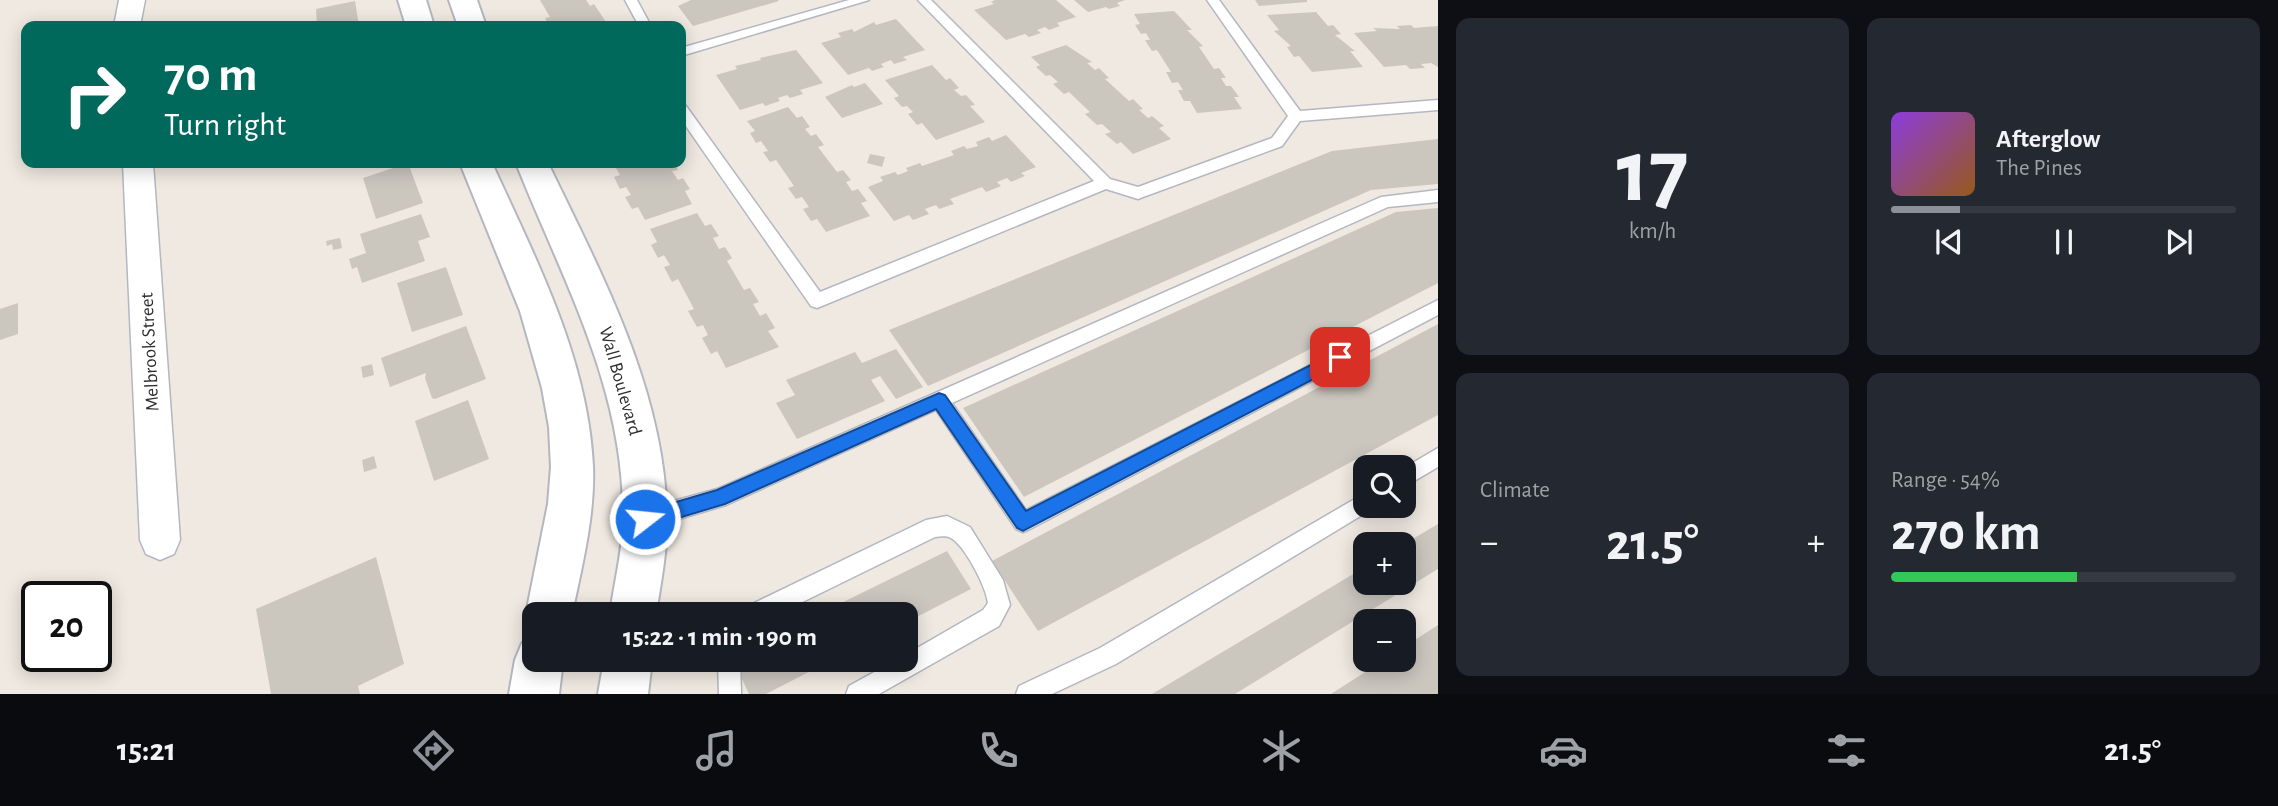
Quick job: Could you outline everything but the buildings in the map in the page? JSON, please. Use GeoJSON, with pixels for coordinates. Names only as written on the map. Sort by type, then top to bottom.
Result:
{"type":"FeatureCollection","features":[{"type":"Feature","properties":{"kind":"street"},"geometry":{"type":"LineString","coordinates":[[128,21],[132,0]]}},
{"type":"Feature","properties":{"kind":"street"},"geometry":{"type":"LineString","coordinates":[[412,0],[418,21]]}},
{"type":"Feature","properties":{"kind":"street"},"geometry":{"type":"LineString","coordinates":[[463,0],[470,21]]}},
{"type":"Feature","properties":{"kind":"street","name":"Melbrook Street"},"geometry":{"type":"LineString","coordinates":[[138,168],[160,540]]}},
{"type":"Feature","properties":{"kind":"street"},"geometry":{"type":"LineString","coordinates":[[478,168],[561,377],[572,467],[563,547],[552,602]]}},
{"type":"Feature","properties":{"kind":"street","name":"Wall Boulevard"},"geometry":{"type":"LineString","coordinates":[[534,168],[611,337],[636,428],[645,519],[635,602]]}},
{"type":"Feature","properties":{"kind":"street"},"geometry":{"type":"LineString","coordinates":[[561,377],[617,358]]}},
{"type":"Feature","properties":{"kind":"street"},"geometry":{"type":"LineString","coordinates":[[534,694],[537,672]]}},
{"type":"Feature","properties":{"kind":"street"},"geometry":{"type":"LineString","coordinates":[[624,694],[627,672]]}},
{"type":"Feature","properties":{"kind":"lane"},"geometry":{"type":"LineString","coordinates":[[631,0],[642,21]]}},
{"type":"Feature","properties":{"kind":"lane"},"geometry":{"type":"LineString","coordinates":[[686,51],[863,0]]}},
{"type":"Feature","properties":{"kind":"lane"},"geometry":{"type":"LineString","coordinates":[[924,0],[1105,183],[1138,192],[1277,142],[1296,116],[1438,105]]}},
{"type":"Feature","properties":{"kind":"lane"},"geometry":{"type":"LineString","coordinates":[[1213,0],[1296,116]]}},
{"type":"Feature","properties":{"kind":"lane"},"geometry":{"type":"LineString","coordinates":[[686,117],[817,301],[1105,183]]}},
{"type":"Feature","properties":{"kind":"lane"},"geometry":{"type":"LineString","coordinates":[[645,519],[719,498],[1387,201],[1438,196]]}},
{"type":"Feature","properties":{"kind":"lane"},"geometry":{"type":"LineString","coordinates":[[939,400],[1023,522],[1438,307]]}},
{"type":"Feature","properties":{"kind":"lane"},"geometry":{"type":"LineString","coordinates":[[1416,471],[1438,457]]}},
{"type":"Feature","properties":{"kind":"lane"},"geometry":{"type":"LineString","coordinates":[[1027,694],[1108,656],[1353,509]]}},
{"type":"Feature","properties":{"kind":"lane"},"geometry":{"type":"LineString","coordinates":[[780,602],[933,527],[947,526],[963,534],[996,587],[999,605],[991,618],[918,659]]}},
{"type":"Feature","properties":{"kind":"lane"},"geometry":{"type":"LineString","coordinates":[[729,672],[730,694]]}},
{"type":"Feature","properties":{"kind":"lane"},"geometry":{"type":"LineString","coordinates":[[857,694],[896,672]]}},
{"type":"Feature","properties":{"kind":"route"},"geometry":{"type":"LineString","coordinates":[[645,519],[719,498],[939,400],[1023,522],[1340,357]]}}]}
